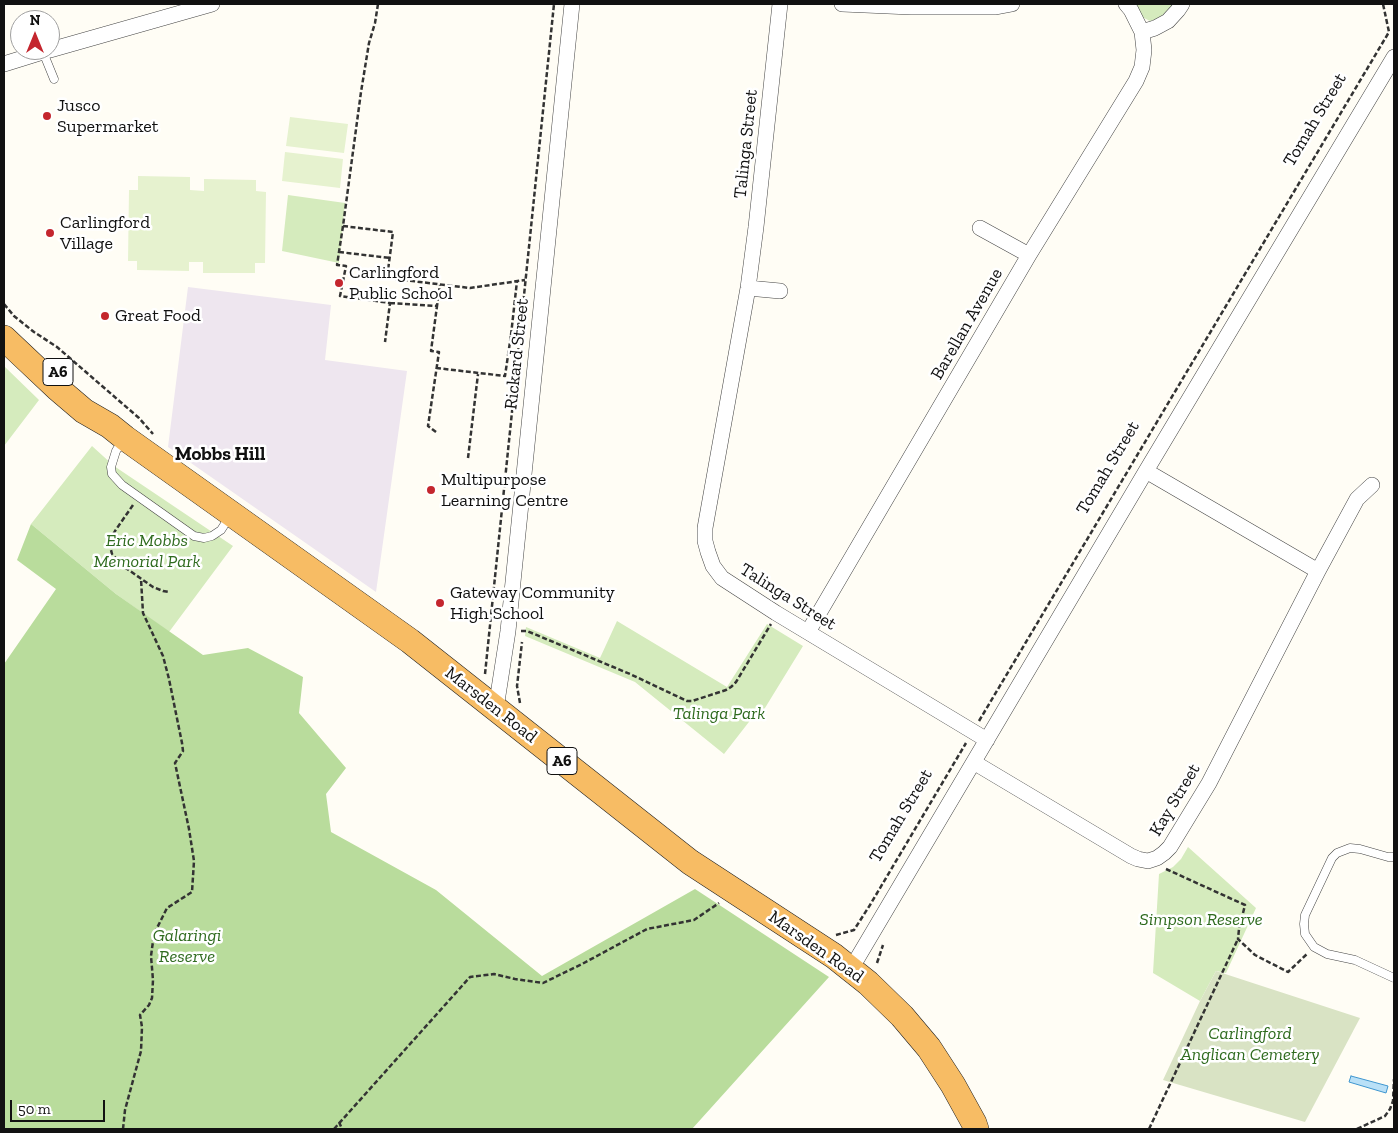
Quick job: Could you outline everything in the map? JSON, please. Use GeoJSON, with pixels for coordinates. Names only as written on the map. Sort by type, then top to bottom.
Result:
{"type":"FeatureCollection","features":[{"type":"Feature","properties":{"kind":"highway","name":"Marsden Road"},"geometry":{"type":"LineString","coordinates":[[4,320],[93,404],[117,432]]}},
{"type":"Feature","properties":{"kind":"highway","name":"Marsden Road"},"geometry":{"type":"LineString","coordinates":[[4,338],[84,411],[117,432],[396,630],[507,705],[690,862],[852,969],[886,999],[929,1048],[953,1085],[976,1129]]}},
{"type":"Feature","properties":{"kind":"street"},"geometry":{"type":"LineString","coordinates":[[60,47],[212,4]]}},
{"type":"Feature","properties":{"kind":"street","name":"Rickard Street"},"geometry":{"type":"LineString","coordinates":[[507,705],[508,631],[572,4]]}},
{"type":"Feature","properties":{"kind":"street","name":"Talinga Street"},"geometry":{"type":"LineString","coordinates":[[780,4],[748,288],[708,508],[705,541],[713,566],[722,578],[987,740]]}},
{"type":"Feature","properties":{"kind":"street"},"geometry":{"type":"LineString","coordinates":[[842,4],[911,7],[971,7],[1012,4]]}},
{"type":"Feature","properties":{"kind":"street","name":"Barellan Avenue"},"geometry":{"type":"LineString","coordinates":[[808,632],[1029,255],[1136,81],[1142,67],[1144,50],[1142,32],[1126,4]]}},
{"type":"Feature","properties":{"kind":"street"},"geometry":{"type":"LineString","coordinates":[[1142,32],[1168,21],[1182,4]]}},
{"type":"Feature","properties":{"kind":"street","name":"Tomah Street"},"geometry":{"type":"LineString","coordinates":[[852,969],[1394,57]]}},
{"type":"Feature","properties":{"kind":"street"},"geometry":{"type":"LineString","coordinates":[[980,228],[1029,255]]}},
{"type":"Feature","properties":{"kind":"street"},"geometry":{"type":"LineString","coordinates":[[748,288],[780,291]]}},
{"type":"Feature","properties":{"kind":"street"},"geometry":{"type":"LineString","coordinates":[[1146,472],[1318,572]]}},
{"type":"Feature","properties":{"kind":"street","name":"Kay Street"},"geometry":{"type":"LineString","coordinates":[[974,763],[1131,856],[1148,861],[1157,858],[1170,847],[1209,783],[1357,499],[1372,485]]}},
{"type":"Feature","properties":{"kind":"lane"},"geometry":{"type":"LineString","coordinates":[[49,60],[54,79]]}},
{"type":"Feature","properties":{"kind":"lane"},"geometry":{"type":"LineString","coordinates":[[117,432],[116,451],[110,467],[112,474],[122,485],[138,497],[194,536],[204,538],[212,536],[221,530],[231,514]]}},
{"type":"Feature","properties":{"kind":"lane"},"geometry":{"type":"LineString","coordinates":[[1394,857],[1350,848],[1337,853],[1332,858],[1305,915],[1304,924],[1305,934],[1314,947],[1327,954],[1355,960],[1394,978]]}},
{"type":"Feature","properties":{"kind":"path"},"geometry":{"type":"LineString","coordinates":[[378,4],[361,92],[337,264],[346,266],[340,296],[390,303],[437,306]]}},
{"type":"Feature","properties":{"kind":"path","name":"Rickard Street"},"geometry":{"type":"LineString","coordinates":[[485,674],[554,4]]}},
{"type":"Feature","properties":{"kind":"path","name":"Tomah Street"},"geometry":{"type":"LineString","coordinates":[[834,935],[854,930],[870,905],[1389,32],[1383,4]]}},
{"type":"Feature","properties":{"kind":"path"},"geometry":{"type":"LineString","coordinates":[[343,226],[393,232],[387,278],[470,288],[525,280]]}},
{"type":"Feature","properties":{"kind":"path"},"geometry":{"type":"LineString","coordinates":[[339,252],[390,258]]}},
{"type":"Feature","properties":{"kind":"path"},"geometry":{"type":"LineString","coordinates":[[436,368],[505,376],[517,281]]}},
{"type":"Feature","properties":{"kind":"path"},"geometry":{"type":"LineString","coordinates":[[436,432],[428,426],[439,352],[431,351],[440,285]]}},
{"type":"Feature","properties":{"kind":"path"},"geometry":{"type":"LineString","coordinates":[[385,342],[390,303]]}},
{"type":"Feature","properties":{"kind":"path"},"geometry":{"type":"LineString","coordinates":[[4,304],[14,316],[57,347],[139,418],[149,430]]}},
{"type":"Feature","properties":{"kind":"path"},"geometry":{"type":"LineString","coordinates":[[511,335],[519,336]]}},
{"type":"Feature","properties":{"kind":"path"},"geometry":{"type":"LineString","coordinates":[[468,458],[478,374]]}},
{"type":"Feature","properties":{"kind":"path"},"geometry":{"type":"LineString","coordinates":[[138,497],[109,542],[112,554],[123,566],[141,579],[153,587],[169,592]]}},
{"type":"Feature","properties":{"kind":"path"},"geometry":{"type":"LineString","coordinates":[[123,1129],[125,1110],[141,1051],[140,1015],[149,1006],[152,998],[151,956],[154,934],[167,908],[192,892],[194,861],[175,763],[182,752],[182,743],[170,679],[163,656],[143,613],[141,579]]}},
{"type":"Feature","properties":{"kind":"path"},"geometry":{"type":"LineString","coordinates":[[519,632],[527,631],[630,674],[687,701],[731,687],[736,682],[771,623],[778,627]]}},
{"type":"Feature","properties":{"kind":"path"},"geometry":{"type":"LineString","coordinates":[[507,705],[517,686]]}},
{"type":"Feature","properties":{"kind":"path","name":"Marsden Road"},"geometry":{"type":"LineString","coordinates":[[507,705],[522,706]]}},
{"type":"Feature","properties":{"kind":"path"},"geometry":{"type":"LineString","coordinates":[[1148,861],[1245,905],[1238,939],[1149,1129]]}},
{"type":"Feature","properties":{"kind":"path"},"geometry":{"type":"LineString","coordinates":[[334,1129],[470,977],[494,974],[543,983],[647,929],[694,920],[735,893]]}},
{"type":"Feature","properties":{"kind":"path"},"geometry":{"type":"LineString","coordinates":[[1238,939],[1255,955],[1288,972],[1314,947]]}},
{"type":"Feature","properties":{"kind":"path"},"geometry":{"type":"LineString","coordinates":[[877,963],[885,940]]}},
{"type":"Feature","properties":{"kind":"path"},"geometry":{"type":"LineString","coordinates":[[1357,1129],[1385,1116],[1393,1101],[1394,1079]]}},
{"type":"Feature","properties":{"kind":"path"},"geometry":{"type":"LineString","coordinates":[[339,1122],[342,1129]]}},
{"type":"Feature","properties":{"kind":"shaded area"},"geometry":{"type":"Polygon","coordinates":[[[188,287],[331,305],[325,360],[407,371],[376,592],[168,447],[188,287]]]}},
{"type":"Feature","properties":{"kind":"green space"},"geometry":{"type":"Polygon","coordinates":[[[1132,4],[1173,4],[1160,18],[1150,21],[1142,17],[1132,4]]]}},
{"type":"Feature","properties":{"kind":"green space"},"geometry":{"type":"Polygon","coordinates":[[[290,117],[348,124],[344,153],[286,146],[290,117]]]}},
{"type":"Feature","properties":{"kind":"green space"},"geometry":{"type":"Polygon","coordinates":[[[285,152],[343,159],[340,188],[282,181],[285,152]]]}},
{"type":"Feature","properties":{"kind":"green space"},"geometry":{"type":"Polygon","coordinates":[[[138,176],[190,177],[190,190],[204,191],[204,179],[256,180],[256,191],[266,192],[265,263],[255,263],[255,273],[203,273],[203,262],[189,262],[189,271],[137,270],[137,261],[128,261],[129,190],[138,190],[138,176]]]}},
{"type":"Feature","properties":{"kind":"green space"},"geometry":{"type":"Polygon","coordinates":[[[288,195],[345,203],[339,263],[282,251],[288,195]]]}},
{"type":"Feature","properties":{"kind":"green space"},"geometry":{"type":"Polygon","coordinates":[[[4,366],[39,400],[4,446],[4,366]]]}},
{"type":"Feature","properties":{"kind":"green space","name":"Eric Mobbs Memorial Park"},"geometry":{"type":"Polygon","coordinates":[[[92,446],[114,466],[233,546],[169,632],[116,594],[31,524],[92,446]]]}},
{"type":"Feature","properties":{"kind":"green space","name":"Galaringi Reserve"},"geometry":{"type":"Polygon","coordinates":[[[31,524],[116,594],[203,655],[248,648],[303,677],[299,713],[346,768],[326,794],[331,832],[436,890],[542,976],[695,889],[829,977],[692,1129],[4,1129],[4,664],[56,589],[17,560],[31,524]]]}},
{"type":"Feature","properties":{"kind":"green space","name":"Talinga Park"},"geometry":{"type":"Polygon","coordinates":[[[617,621],[727,687],[767,624],[803,646],[757,721],[752,718],[724,754],[635,682],[525,636],[526,627],[600,658],[617,621]]]}},
{"type":"Feature","properties":{"kind":"green space","name":"Simpson Reserve"},"geometry":{"type":"Polygon","coordinates":[[[1188,847],[1256,908],[1226,973],[1216,971],[1200,1001],[1153,973],[1159,874],[1173,867],[1181,859],[1188,847]]]}},
{"type":"Feature","properties":{"kind":"green space","name":"Carlingford Anglican Cemetery"},"geometry":{"type":"Polygon","coordinates":[[[1216,971],[1360,1018],[1305,1122],[1163,1080],[1216,971]]]}},
{"type":"Feature","properties":{"kind":"water"},"geometry":{"type":"Polygon","coordinates":[[[1351,1076],[1388,1086],[1386,1093],[1349,1082],[1351,1076]]]}},
{"type":"Feature","properties":{"kind":"place","name":"Jusco Supermarket"},"geometry":{"type":"Point","coordinates":[47,116]}},
{"type":"Feature","properties":{"kind":"place","name":"Carlingford Village"},"geometry":{"type":"Point","coordinates":[50,233]}},
{"type":"Feature","properties":{"kind":"place","name":"Carlingford Public School"},"geometry":{"type":"Point","coordinates":[339,283]}},
{"type":"Feature","properties":{"kind":"place","name":"Great Food"},"geometry":{"type":"Point","coordinates":[105,316]}},
{"type":"Feature","properties":{"kind":"place","name":"Multipurpose Learning Centre"},"geometry":{"type":"Point","coordinates":[431,490]}},
{"type":"Feature","properties":{"kind":"place","name":"Gateway Community High School"},"geometry":{"type":"Point","coordinates":[440,603]}},
{"type":"Feature","properties":{"kind":"district","name":"Mobbs Hill"},"geometry":{"type":"Point","coordinates":[220,455]}}]}
